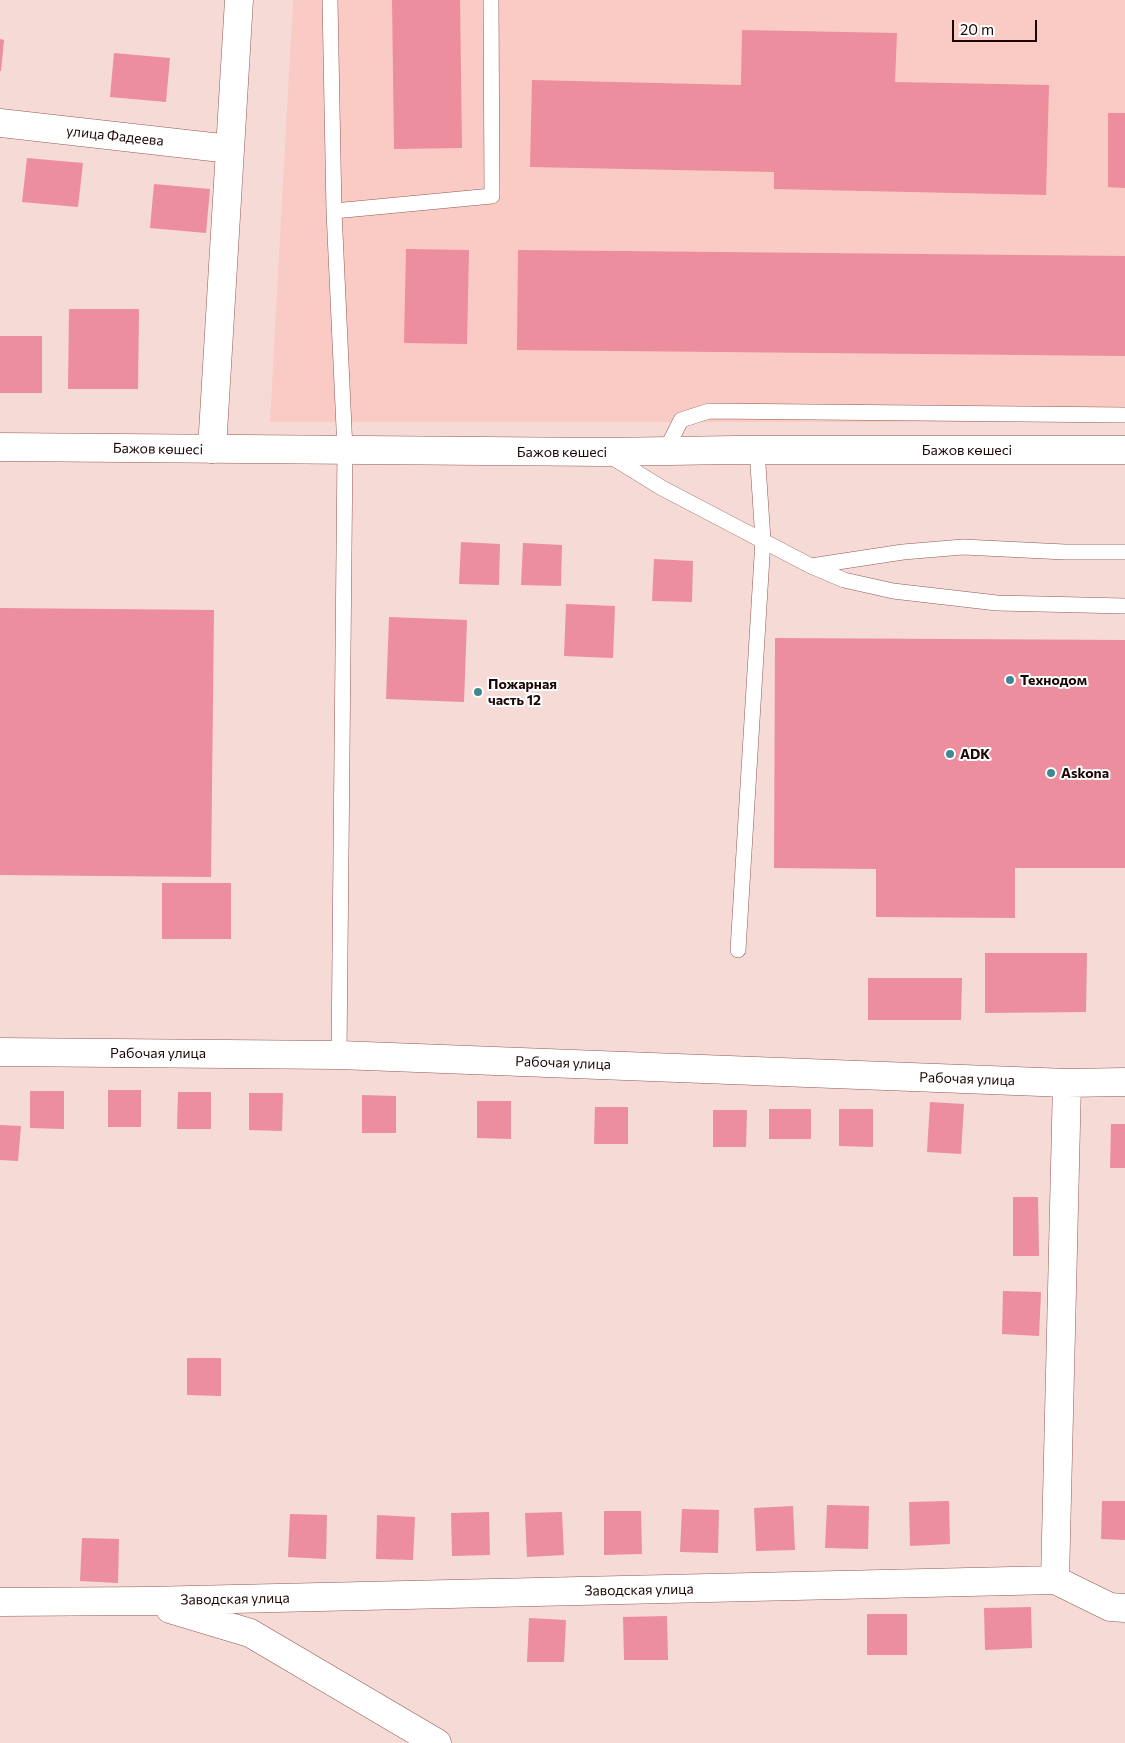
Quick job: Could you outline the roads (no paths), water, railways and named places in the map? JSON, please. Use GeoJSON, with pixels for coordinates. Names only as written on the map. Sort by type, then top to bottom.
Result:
{"type":"FeatureCollection","features":[{"type":"Feature","properties":{"kind":"street"},"geometry":{"type":"LineString","coordinates":[[212,449],[239,0]]}},
{"type":"Feature","properties":{"kind":"street","name":"улица Фадеева"},"geometry":{"type":"LineString","coordinates":[[0,123],[230,149]]}},
{"type":"Feature","properties":{"kind":"street","name":"Бажов көшесі"},"geometry":{"type":"LineString","coordinates":[[0,447],[604,452],[1125,450]]}},
{"type":"Feature","properties":{"kind":"street","name":"Рабочая улица"},"geometry":{"type":"LineString","coordinates":[[0,1052],[339,1055],[1067,1083],[1125,1082]]}},
{"type":"Feature","properties":{"kind":"street"},"geometry":{"type":"LineString","coordinates":[[1055,1580],[1067,1083]]}},
{"type":"Feature","properties":{"kind":"street","name":"Заводская улица"},"geometry":{"type":"LineString","coordinates":[[0,1602],[147,1601],[1055,1580],[1110,1607],[1125,1608]]}},
{"type":"Feature","properties":{"kind":"street","name":"Заводская улица"},"geometry":{"type":"LineString","coordinates":[[147,1601],[250,1633],[437,1743]]}},
{"type":"Feature","properties":{"kind":"lane"},"geometry":{"type":"LineString","coordinates":[[330,0],[334,211],[345,450],[339,1055]]}},
{"type":"Feature","properties":{"kind":"lane"},"geometry":{"type":"LineString","coordinates":[[334,211],[492,196],[491,0]]}},
{"type":"Feature","properties":{"kind":"lane"},"geometry":{"type":"LineString","coordinates":[[665,452],[681,420],[709,410],[1125,415]]}},
{"type":"Feature","properties":{"kind":"lane"},"geometry":{"type":"LineString","coordinates":[[738,950],[763,540],[757,450]]}},
{"type":"Feature","properties":{"kind":"lane"},"geometry":{"type":"LineString","coordinates":[[604,452],[662,488],[811,566],[844,580],[892,591],[997,603],[1125,606]]}},
{"type":"Feature","properties":{"kind":"lane"},"geometry":{"type":"LineString","coordinates":[[811,566],[903,552],[962,547],[1065,552],[1125,552]]}},
{"type":"Feature","properties":{"kind":"place","name":"Технодом"},"geometry":{"type":"Point","coordinates":[1010,680]}},
{"type":"Feature","properties":{"kind":"place","name":"Пожарная часть 12"},"geometry":{"type":"Point","coordinates":[478,692]}},
{"type":"Feature","properties":{"kind":"place","name":"ADK"},"geometry":{"type":"Point","coordinates":[950,754]}},
{"type":"Feature","properties":{"kind":"place","name":"Askona"},"geometry":{"type":"Point","coordinates":[1051,773]}}]}
